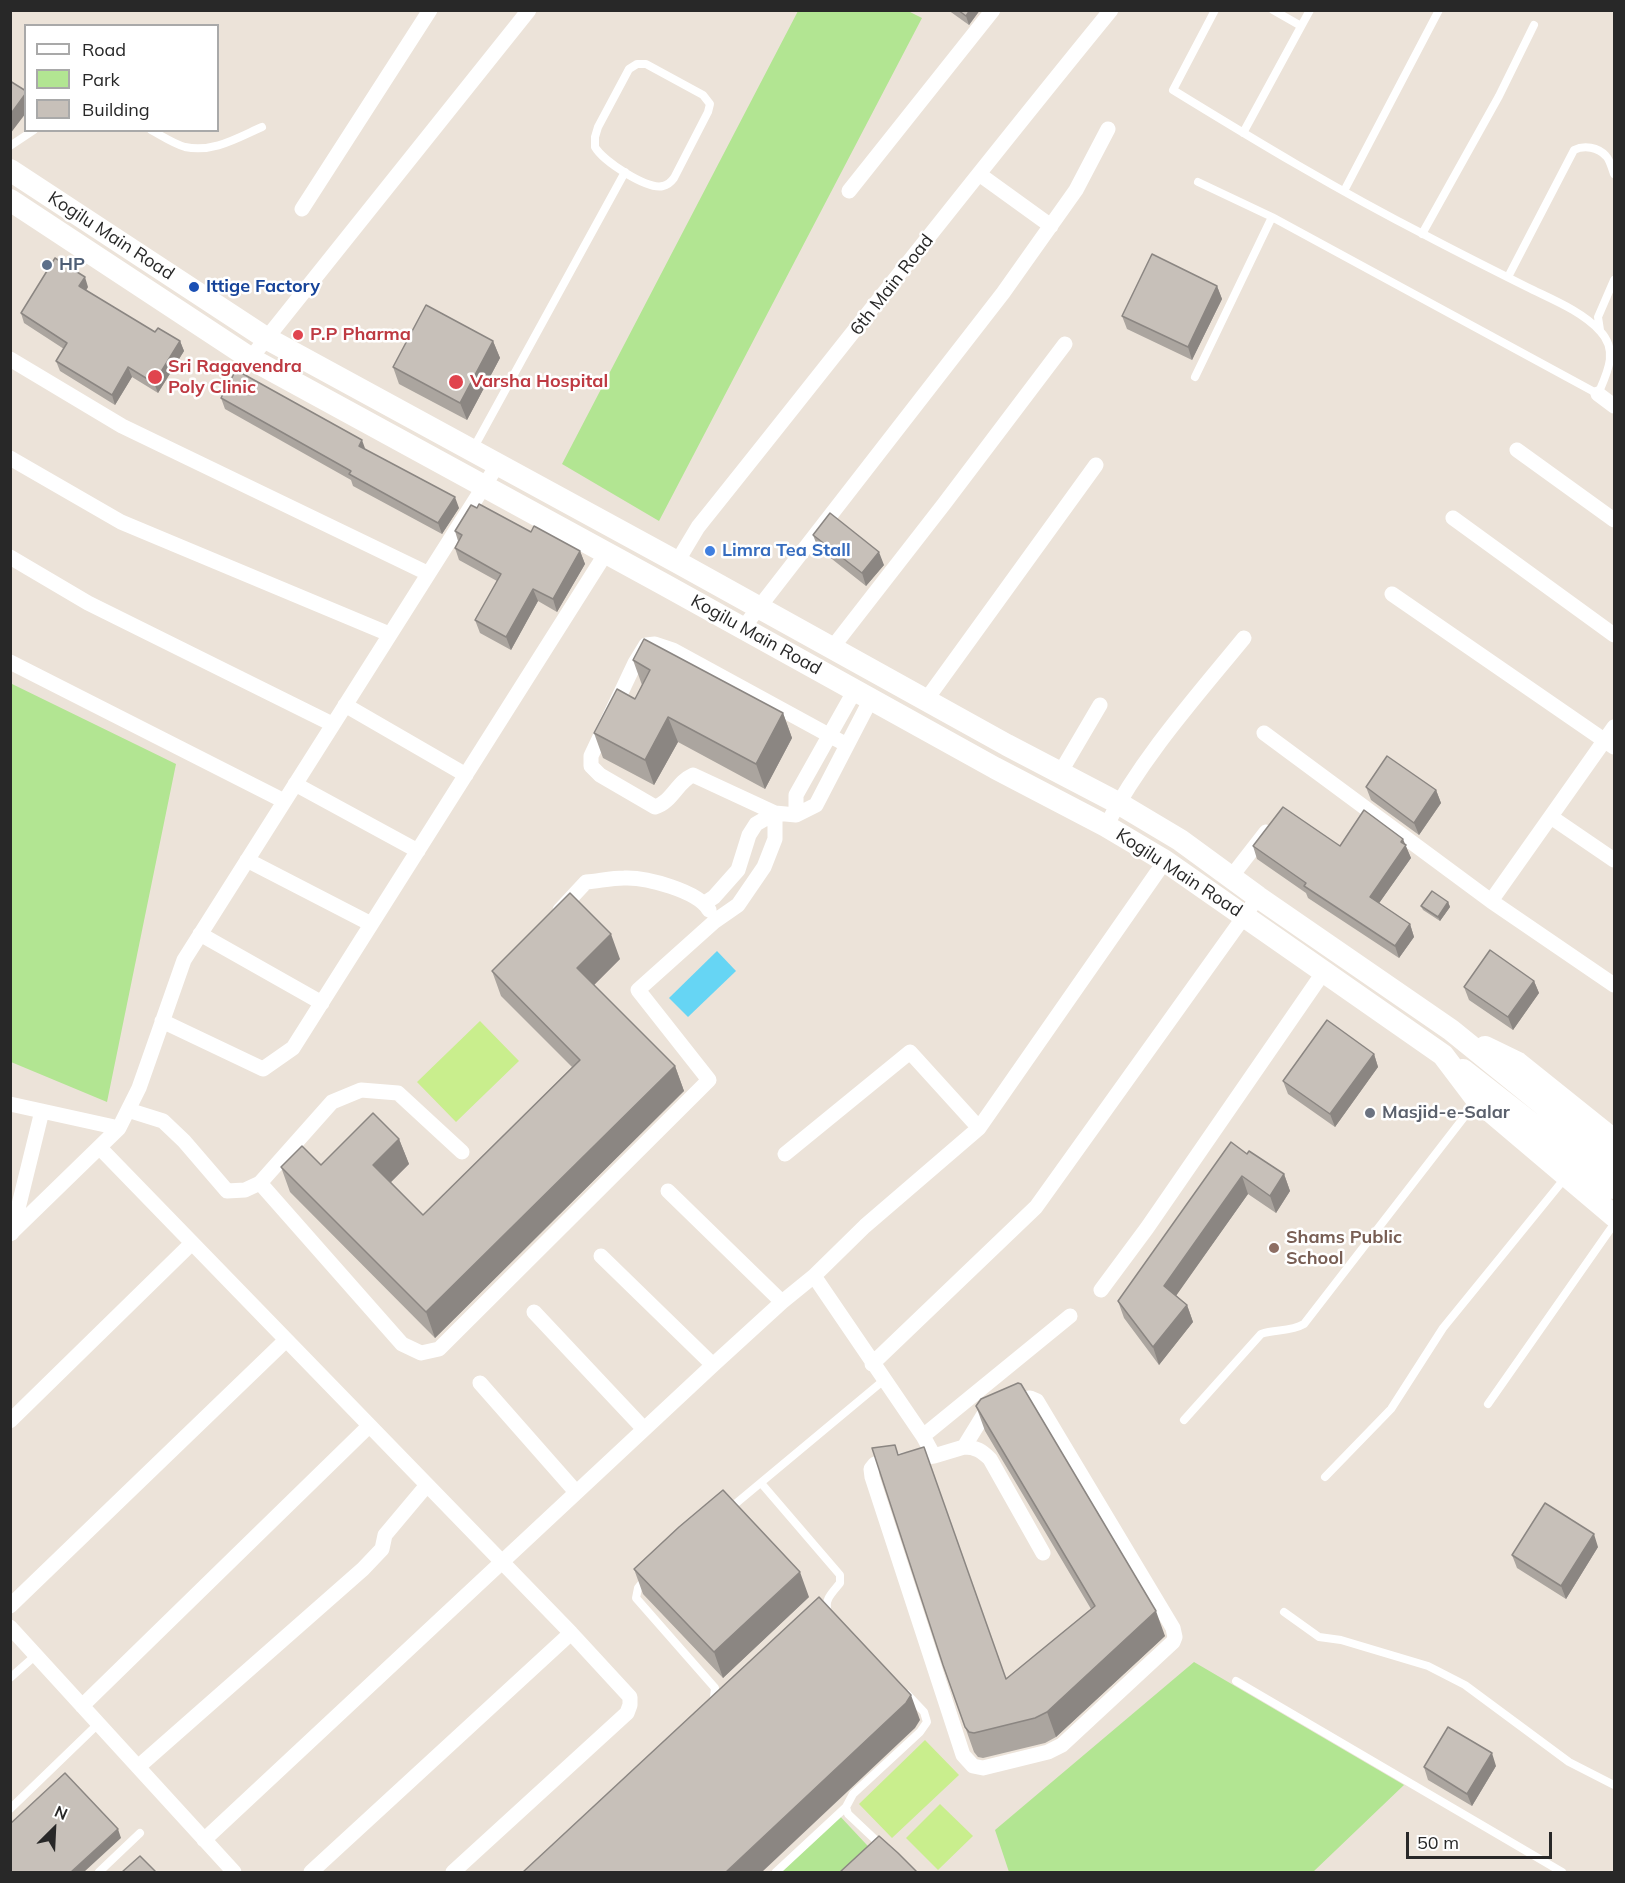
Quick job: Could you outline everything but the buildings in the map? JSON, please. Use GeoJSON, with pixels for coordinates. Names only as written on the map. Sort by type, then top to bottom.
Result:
{"type":"FeatureCollection","features":[{"type":"Feature","properties":{"kind":"main road","name":"Kogilu Main Road"},"geometry":{"type":"LineString","coordinates":[[10,170],[266,338],[1118,803],[1180,840],[1231,877],[1252,906],[1325,970],[1443,1055],[1477,1100],[1614,1216]]}},
{"type":"Feature","properties":{"kind":"main road","name":"Kogilu Main Road"},"geometry":{"type":"LineString","coordinates":[[10,200],[250,358],[995,768],[1252,906],[1451,1030]]}},
{"type":"Feature","properties":{"kind":"main road"},"geometry":{"type":"LineString","coordinates":[[1451,1030],[1518,1063],[1614,1140]]}},
{"type":"Feature","properties":{"kind":"main road"},"geometry":{"type":"LineString","coordinates":[[1451,1030],[1614,1162]]}},
{"type":"Feature","properties":{"kind":"main road"},"geometry":{"type":"LineString","coordinates":[[1443,1055],[1614,1188]]}},
{"type":"Feature","properties":{"kind":"street"},"geometry":{"type":"LineString","coordinates":[[302,209],[430,10]]}},
{"type":"Feature","properties":{"kind":"street"},"geometry":{"type":"LineString","coordinates":[[250,358],[529,10]]}},
{"type":"Feature","properties":{"kind":"street"},"geometry":{"type":"LineString","coordinates":[[849,191],[993,10]]}},
{"type":"Feature","properties":{"kind":"street","name":"6th Main Road"},"geometry":{"type":"LineString","coordinates":[[677,562],[698,527],[1111,10]]}},
{"type":"Feature","properties":{"kind":"street"},"geometry":{"type":"LineString","coordinates":[[743,628],[1003,293],[1076,190],[1108,129]]}},
{"type":"Feature","properties":{"kind":"street"},"geometry":{"type":"LineString","coordinates":[[979,174],[1051,226]]}},
{"type":"Feature","properties":{"kind":"street"},"geometry":{"type":"LineString","coordinates":[[832,648],[1065,344]]}},
{"type":"Feature","properties":{"kind":"street"},"geometry":{"type":"LineString","coordinates":[[10,359],[122,426],[427,573]]}},
{"type":"Feature","properties":{"kind":"street"},"geometry":{"type":"LineString","coordinates":[[1598,394],[1614,406]]}},
{"type":"Feature","properties":{"kind":"street"},"geometry":{"type":"LineString","coordinates":[[1517,450],[1614,520]]}},
{"type":"Feature","properties":{"kind":"street"},"geometry":{"type":"LineString","coordinates":[[10,458],[121,522],[389,634]]}},
{"type":"Feature","properties":{"kind":"street"},"geometry":{"type":"LineString","coordinates":[[11,1233],[119,1128],[139,1088],[184,960],[498,464]]}},
{"type":"Feature","properties":{"kind":"street"},"geometry":{"type":"LineString","coordinates":[[926,700],[1096,465]]}},
{"type":"Feature","properties":{"kind":"street"},"geometry":{"type":"LineString","coordinates":[[1453,518],[1614,635]]}},
{"type":"Feature","properties":{"kind":"street"},"geometry":{"type":"LineString","coordinates":[[162,1021],[263,1069],[293,1048],[606,553]]}},
{"type":"Feature","properties":{"kind":"street"},"geometry":{"type":"LineString","coordinates":[[10,557],[88,603],[332,724]]}},
{"type":"Feature","properties":{"kind":"street"},"geometry":{"type":"LineString","coordinates":[[1392,594],[1610,744]]}},
{"type":"Feature","properties":{"kind":"street"},"geometry":{"type":"LineString","coordinates":[[1106,826],[1118,803],[1167,732],[1244,638]]}},
{"type":"Feature","properties":{"kind":"street"},"geometry":{"type":"LineString","coordinates":[[847,745],[673,650],[655,644],[646,645],[635,663],[591,756],[591,766],[600,775],[655,807],[664,804],[686,778],[693,775],[775,813],[796,815],[816,805],[847,745],[863,695]]}},
{"type":"Feature","properties":{"kind":"street"},"geometry":{"type":"LineString","coordinates":[[10,662],[284,801]]}},
{"type":"Feature","properties":{"kind":"street"},"geometry":{"type":"LineString","coordinates":[[796,815],[796,795],[829,735],[863,695]]}},
{"type":"Feature","properties":{"kind":"street"},"geometry":{"type":"LineString","coordinates":[[345,705],[466,775]]}},
{"type":"Feature","properties":{"kind":"street"},"geometry":{"type":"LineString","coordinates":[[1060,772],[1100,705]]}},
{"type":"Feature","properties":{"kind":"street"},"geometry":{"type":"LineString","coordinates":[[1491,901],[1551,817],[1610,744],[1614,727]]}},
{"type":"Feature","properties":{"kind":"street"},"geometry":{"type":"LineString","coordinates":[[1264,733],[1491,901],[1614,985]]}},
{"type":"Feature","properties":{"kind":"street"},"geometry":{"type":"LineString","coordinates":[[295,784],[418,851]]}},
{"type":"Feature","properties":{"kind":"street"},"geometry":{"type":"LineString","coordinates":[[705,903],[714,897],[738,870],[749,835],[756,824],[775,813]]}},
{"type":"Feature","properties":{"kind":"street"},"geometry":{"type":"LineString","coordinates":[[260,1183],[402,1344],[421,1353],[439,1349],[709,1080],[638,990],[716,921],[738,905],[764,867],[775,839],[775,813]]}},
{"type":"Feature","properties":{"kind":"street"},"geometry":{"type":"LineString","coordinates":[[1551,817],[1614,860]]}},
{"type":"Feature","properties":{"kind":"street"},"geometry":{"type":"LineString","coordinates":[[1231,877],[1274,821]]}},
{"type":"Feature","properties":{"kind":"street"},"geometry":{"type":"LineString","coordinates":[[247,860],[371,924]]}},
{"type":"Feature","properties":{"kind":"street"},"geometry":{"type":"LineString","coordinates":[[204,1840],[713,1365],[814,1276],[865,1226],[979,1128],[1166,861]]}},
{"type":"Feature","properties":{"kind":"street"},"geometry":{"type":"LineString","coordinates":[[547,924],[586,882],[626,878],[665,884],[705,903],[716,921]]}},
{"type":"Feature","properties":{"kind":"street"},"geometry":{"type":"LineString","coordinates":[[872,1364],[1036,1207],[1252,906]]}},
{"type":"Feature","properties":{"kind":"street"},"geometry":{"type":"LineString","coordinates":[[200,934],[322,1003]]}},
{"type":"Feature","properties":{"kind":"street"},"geometry":{"type":"LineString","coordinates":[[1101,1290],[1147,1228],[1325,970]]}},
{"type":"Feature","properties":{"kind":"street"},"geometry":{"type":"LineString","coordinates":[[785,1154],[910,1052],[979,1128]]}},
{"type":"Feature","properties":{"kind":"street"},"geometry":{"type":"LineString","coordinates":[[128,1110],[163,1121],[184,1141],[227,1191],[245,1190],[260,1183],[332,1102],[362,1090],[398,1093],[462,1152]]}},
{"type":"Feature","properties":{"kind":"street"},"geometry":{"type":"LineString","coordinates":[[10,1104],[119,1128]]}},
{"type":"Feature","properties":{"kind":"street"},"geometry":{"type":"LineString","coordinates":[[11,1233],[42,1111]]}},
{"type":"Feature","properties":{"kind":"street"},"geometry":{"type":"LineString","coordinates":[[100,1148],[630,1697],[627,1713],[453,1872]]}},
{"type":"Feature","properties":{"kind":"street"},"geometry":{"type":"LineString","coordinates":[[668,1191],[782,1302]]}},
{"type":"Feature","properties":{"kind":"street"},"geometry":{"type":"LineString","coordinates":[[10,1421],[192,1243]]}},
{"type":"Feature","properties":{"kind":"street"},"geometry":{"type":"LineString","coordinates":[[601,1256],[713,1365]]}},
{"type":"Feature","properties":{"kind":"street"},"geometry":{"type":"LineString","coordinates":[[814,1276],[934,1456]]}},
{"type":"Feature","properties":{"kind":"street"},"geometry":{"type":"LineString","coordinates":[[534,1312],[644,1429]]}},
{"type":"Feature","properties":{"kind":"street"},"geometry":{"type":"LineString","coordinates":[[922,1436],[1070,1316]]}},
{"type":"Feature","properties":{"kind":"street"},"geometry":{"type":"LineString","coordinates":[[10,1606],[286,1340]]}},
{"type":"Feature","properties":{"kind":"street"},"geometry":{"type":"LineString","coordinates":[[480,1383],[576,1492]]}},
{"type":"Feature","properties":{"kind":"street"},"geometry":{"type":"LineString","coordinates":[[964,1447],[983,1416],[1024,1399],[1030,1398],[1036,1401],[1173,1628],[1175,1637],[1173,1642],[1062,1745],[1048,1752],[983,1767],[974,1766],[963,1755],[871,1469],[875,1464],[934,1456],[964,1447],[974,1447],[990,1459],[1043,1553]]}},
{"type":"Feature","properties":{"kind":"street"},"geometry":{"type":"LineString","coordinates":[[82,1706],[369,1426]]}},
{"type":"Feature","properties":{"kind":"street"},"geometry":{"type":"LineString","coordinates":[[138,1767],[363,1569],[382,1550],[384,1535],[427,1485]]}},
{"type":"Feature","properties":{"kind":"street"},"geometry":{"type":"LineString","coordinates":[[10,1627],[234,1872]]}},
{"type":"Feature","properties":{"kind":"street"},"geometry":{"type":"LineString","coordinates":[[311,1872],[571,1634]]}},
{"type":"Feature","properties":{"kind":"lane"},"geometry":{"type":"LineString","coordinates":[[1198,182],[1272,217],[1598,394],[1610,367],[1608,342],[1600,330],[1569,307],[1422,234],[1288,160],[1173,90],[1215,10]]}},
{"type":"Feature","properties":{"kind":"lane"},"geometry":{"type":"LineString","coordinates":[[1273,10],[1301,26]]}},
{"type":"Feature","properties":{"kind":"lane"},"geometry":{"type":"LineString","coordinates":[[1243,133],[1310,10]]}},
{"type":"Feature","properties":{"kind":"lane"},"geometry":{"type":"LineString","coordinates":[[1344,191],[1439,10]]}},
{"type":"Feature","properties":{"kind":"lane"},"geometry":{"type":"LineString","coordinates":[[1422,234],[1499,96],[1534,26]]}},
{"type":"Feature","properties":{"kind":"lane"},"geometry":{"type":"LineString","coordinates":[[637,64],[646,64],[703,95],[710,104],[710,108],[671,182],[662,187],[654,186],[625,172],[597,152],[595,137],[629,69],[637,64]]}},
{"type":"Feature","properties":{"kind":"lane"},"geometry":{"type":"LineString","coordinates":[[155,132],[183,147],[198,149],[214,147],[262,127]]}},
{"type":"Feature","properties":{"kind":"lane"},"geometry":{"type":"LineString","coordinates":[[10,146],[31,132]]}},
{"type":"Feature","properties":{"kind":"lane"},"geometry":{"type":"LineString","coordinates":[[1508,277],[1574,150],[1581,147],[1597,150],[1607,156],[1614,174]]}},
{"type":"Feature","properties":{"kind":"lane"},"geometry":{"type":"LineString","coordinates":[[472,450],[625,172]]}},
{"type":"Feature","properties":{"kind":"lane"},"geometry":{"type":"LineString","coordinates":[[1195,377],[1272,217]]}},
{"type":"Feature","properties":{"kind":"lane"},"geometry":{"type":"LineString","coordinates":[[1600,330],[1598,317],[1614,280]]}},
{"type":"Feature","properties":{"kind":"lane"},"geometry":{"type":"LineString","coordinates":[[1185,1420],[1261,1334],[1272,1330],[1294,1329],[1304,1324],[1477,1100]]}},
{"type":"Feature","properties":{"kind":"lane"},"geometry":{"type":"LineString","coordinates":[[1325,1477],[1391,1409],[1443,1328],[1568,1175]]}},
{"type":"Feature","properties":{"kind":"lane"},"geometry":{"type":"LineString","coordinates":[[1488,1404],[1614,1224]]}},
{"type":"Feature","properties":{"kind":"lane"},"geometry":{"type":"LineString","coordinates":[[717,1520],[884,1380]]}},
{"type":"Feature","properties":{"kind":"lane"},"geometry":{"type":"LineString","coordinates":[[761,1483],[840,1575],[840,1583],[828,1598],[826,1607],[818,1614]]}},
{"type":"Feature","properties":{"kind":"lane"},"geometry":{"type":"LineString","coordinates":[[650,1576],[638,1588],[636,1598],[715,1688],[710,1706]]}},
{"type":"Feature","properties":{"kind":"lane"},"geometry":{"type":"LineString","coordinates":[[826,1607],[837,1623]]}},
{"type":"Feature","properties":{"kind":"lane"},"geometry":{"type":"LineString","coordinates":[[1284,1612],[1319,1637],[1341,1640],[1428,1665],[1465,1685],[1569,1762],[1614,1785]]}},
{"type":"Feature","properties":{"kind":"lane"},"geometry":{"type":"LineString","coordinates":[[10,1678],[36,1654]]}},
{"type":"Feature","properties":{"kind":"lane"},"geometry":{"type":"LineString","coordinates":[[1236,1681],[1562,1872]]}},
{"type":"Feature","properties":{"kind":"lane"},"geometry":{"type":"LineString","coordinates":[[776,1872],[846,1808],[853,1794],[920,1732],[927,1722],[924,1712],[900,1688]]}},
{"type":"Feature","properties":{"kind":"lane"},"geometry":{"type":"LineString","coordinates":[[714,1698],[723,1691]]}},
{"type":"Feature","properties":{"kind":"lane"},"geometry":{"type":"LineString","coordinates":[[10,1809],[99,1724]]}},
{"type":"Feature","properties":{"kind":"lane"},"geometry":{"type":"LineString","coordinates":[[846,1808],[848,1814],[891,1856]]}},
{"type":"Feature","properties":{"kind":"lane"},"geometry":{"type":"LineString","coordinates":[[99,1872],[140,1833]]}},
{"type":"Feature","properties":{"kind":"lane"},"geometry":{"type":"LineString","coordinates":[[876,1853],[883,1847]]}},
{"type":"Feature","properties":{"kind":"green space"},"geometry":{"type":"Polygon","coordinates":[[[798,11],[908,11],[922,18],[659,521],[562,464],[798,11]]]}},
{"type":"Feature","properties":{"kind":"green space"},"geometry":{"type":"Polygon","coordinates":[[[10,683],[176,764],[107,1102],[11,1062],[10,683]]]}},
{"type":"Feature","properties":{"kind":"green space"},"geometry":{"type":"Polygon","coordinates":[[[480,1021],[519,1061],[456,1122],[417,1082],[480,1021]]]}},
{"type":"Feature","properties":{"kind":"green space"},"geometry":{"type":"Polygon","coordinates":[[[1194,1662],[1404,1785],[1313,1872],[1009,1872],[995,1830],[1194,1662]]]}},
{"type":"Feature","properties":{"kind":"green space"},"geometry":{"type":"Polygon","coordinates":[[[925,1740],[959,1775],[892,1838],[859,1804],[925,1740]]]}},
{"type":"Feature","properties":{"kind":"green space"},"geometry":{"type":"Polygon","coordinates":[[[940,1804],[973,1836],[938,1870],[906,1838],[940,1804]]]}},
{"type":"Feature","properties":{"kind":"green space"},"geometry":{"type":"Polygon","coordinates":[[[837,1813],[880,1859],[866,1872],[773,1872],[837,1813]]]}},
{"type":"Feature","properties":{"kind":"water"},"geometry":{"type":"Polygon","coordinates":[[[717,951],[736,971],[688,1017],[669,998],[717,951]]]}},
{"type":"Feature","properties":{"kind":"place","name":"HP"},"geometry":{"type":"Point","coordinates":[47,265]}},
{"type":"Feature","properties":{"kind":"place","name":"Ittige Factory"},"geometry":{"type":"Point","coordinates":[194,287]}},
{"type":"Feature","properties":{"kind":"place","name":"P.P Pharma"},"geometry":{"type":"Point","coordinates":[298,335]}},
{"type":"Feature","properties":{"kind":"place","name":"Sri Ragavendra Poly Clinic"},"geometry":{"type":"Point","coordinates":[155,377]}},
{"type":"Feature","properties":{"kind":"place","name":"Varsha Hospital"},"geometry":{"type":"Point","coordinates":[456,382]}},
{"type":"Feature","properties":{"kind":"place","name":"Limra Tea Stall"},"geometry":{"type":"Point","coordinates":[710,551]}},
{"type":"Feature","properties":{"kind":"place","name":"Masjid-e-Salar"},"geometry":{"type":"Point","coordinates":[1370,1113]}},
{"type":"Feature","properties":{"kind":"place","name":"Shams Public School"},"geometry":{"type":"Point","coordinates":[1274,1248]}}]}
